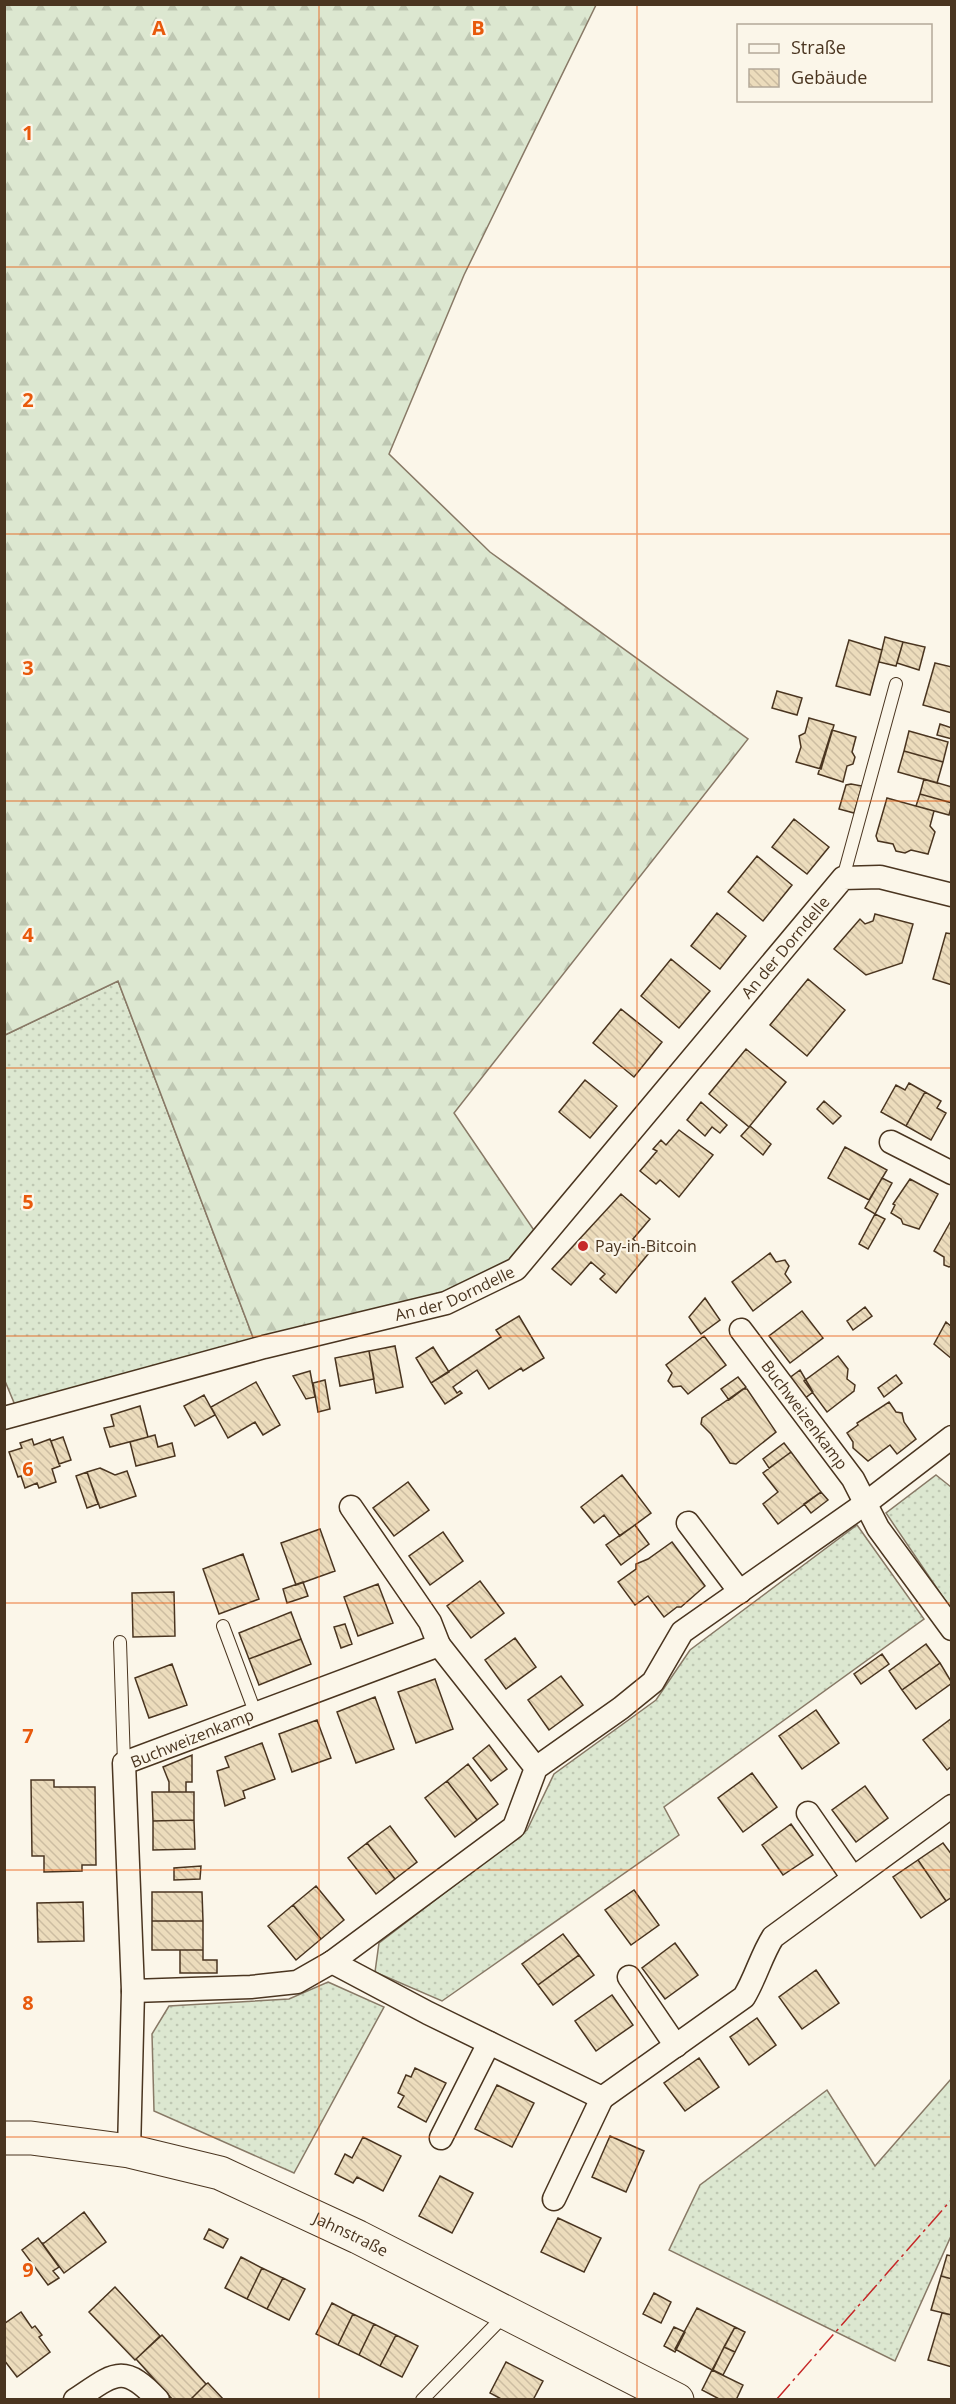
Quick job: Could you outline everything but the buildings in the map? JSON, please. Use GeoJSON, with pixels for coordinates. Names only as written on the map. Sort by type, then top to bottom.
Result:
{"type":"FeatureCollection","features":[{"type":"Feature","properties":{"kind":"main road","name":"Jahnstraße"},"geometry":{"type":"LineString","coordinates":[[4,2138],[129,2151],[220,2173],[272,2195],[508,2312],[676,2400]]}},
{"type":"Feature","properties":{"kind":"street"},"geometry":{"type":"LineString","coordinates":[[843,878],[880,877],[951,895]]}},
{"type":"Feature","properties":{"kind":"street","name":"An der Dorndelle"},"geometry":{"type":"LineString","coordinates":[[4,1418],[264,1347],[446,1304],[516,1269],[843,878]]}},
{"type":"Feature","properties":{"kind":"street"},"geometry":{"type":"LineString","coordinates":[[891,1142],[951,1173]]}},
{"type":"Feature","properties":{"kind":"street","name":"Buchweizenkamp"},"geometry":{"type":"LineString","coordinates":[[741,1330],[853,1479],[878,1528],[951,1629]]}},
{"type":"Feature","properties":{"kind":"street"},"geometry":{"type":"LineString","coordinates":[[133,1991],[251,1988],[297,1982],[332,1962],[514,1827],[536,1768],[621,1708],[653,1682],[682,1632],[866,1503],[951,1437]]}},
{"type":"Feature","properties":{"kind":"street"},"geometry":{"type":"LineString","coordinates":[[351,1507],[430,1622],[439,1645],[536,1768]]}},
{"type":"Feature","properties":{"kind":"street"},"geometry":{"type":"LineString","coordinates":[[688,1523],[740,1592]]}},
{"type":"Feature","properties":{"kind":"street","name":"Buchweizenkamp"},"geometry":{"type":"LineString","coordinates":[[129,2151],[133,1991],[124,1762],[439,1645]]}},
{"type":"Feature","properties":{"kind":"street"},"geometry":{"type":"LineString","coordinates":[[554,2199],[602,2098],[744,1996],[753,1982],[761,1956],[773,1937],[951,1806]]}},
{"type":"Feature","properties":{"kind":"street"},"geometry":{"type":"LineString","coordinates":[[808,1813],[853,1878]]}},
{"type":"Feature","properties":{"kind":"street"},"geometry":{"type":"LineString","coordinates":[[332,1962],[428,2013],[602,2098]]}},
{"type":"Feature","properties":{"kind":"street"},"geometry":{"type":"LineString","coordinates":[[629,1977],[676,2046]]}},
{"type":"Feature","properties":{"kind":"street"},"geometry":{"type":"LineString","coordinates":[[441,2138],[489,2043]]}},
{"type":"Feature","properties":{"kind":"street"},"geometry":{"type":"LineString","coordinates":[[75,2400],[106,2380],[123,2374],[140,2380],[158,2400]]}},
{"type":"Feature","properties":{"kind":"lane","name":"An der Dorndelle"},"geometry":{"type":"LineString","coordinates":[[843,878],[896,684]]}},
{"type":"Feature","properties":{"kind":"lane"},"geometry":{"type":"LineString","coordinates":[[223,1626],[255,1712]]}},
{"type":"Feature","properties":{"kind":"lane"},"geometry":{"type":"LineString","coordinates":[[120,1642],[124,1762]]}},
{"type":"Feature","properties":{"kind":"lane"},"geometry":{"type":"LineString","coordinates":[[422,2400],[508,2312]]}},
{"type":"Feature","properties":{"kind":"green space"},"geometry":{"type":"Polygon","coordinates":[[[5,5],[596,5],[464,275],[389,454],[490,552],[748,739],[454,1113],[540,1239],[446,1303],[254,1340],[118,981],[5,1035],[5,5]]]}},
{"type":"Feature","properties":{"kind":"green space"},"geometry":{"type":"Polygon","coordinates":[[[118,981],[254,1340],[15,1405],[5,1381],[5,1035],[118,981]]]}},
{"type":"Feature","properties":{"kind":"green space"},"geometry":{"type":"Polygon","coordinates":[[[936,1475],[951,1487],[951,1609],[886,1513],[936,1475]]]}},
{"type":"Feature","properties":{"kind":"green space"},"geometry":{"type":"Polygon","coordinates":[[[857,1525],[924,1619],[664,1807],[679,1835],[442,2001],[375,1972],[379,1943],[527,1830],[554,1774],[656,1700],[690,1650],[857,1525]]]}},
{"type":"Feature","properties":{"kind":"green space"},"geometry":{"type":"Polygon","coordinates":[[[328,1982],[384,2007],[294,2173],[154,2111],[152,2034],[169,2006],[289,1999],[328,1982]]]}},
{"type":"Feature","properties":{"kind":"green space"},"geometry":{"type":"Polygon","coordinates":[[[951,2079],[951,2236],[895,2361],[669,2250],[700,2185],[827,2090],[875,2166],[951,2079]]]}},
{"type":"Feature","properties":{"kind":"power"},"geometry":{"type":"LineString","coordinates":[[776,2400],[952,2199]]}},
{"type":"Feature","properties":{"kind":"place","name":"Pay-in-Bitcoin"},"geometry":{"type":"Point","coordinates":[583,1246]}}]}
